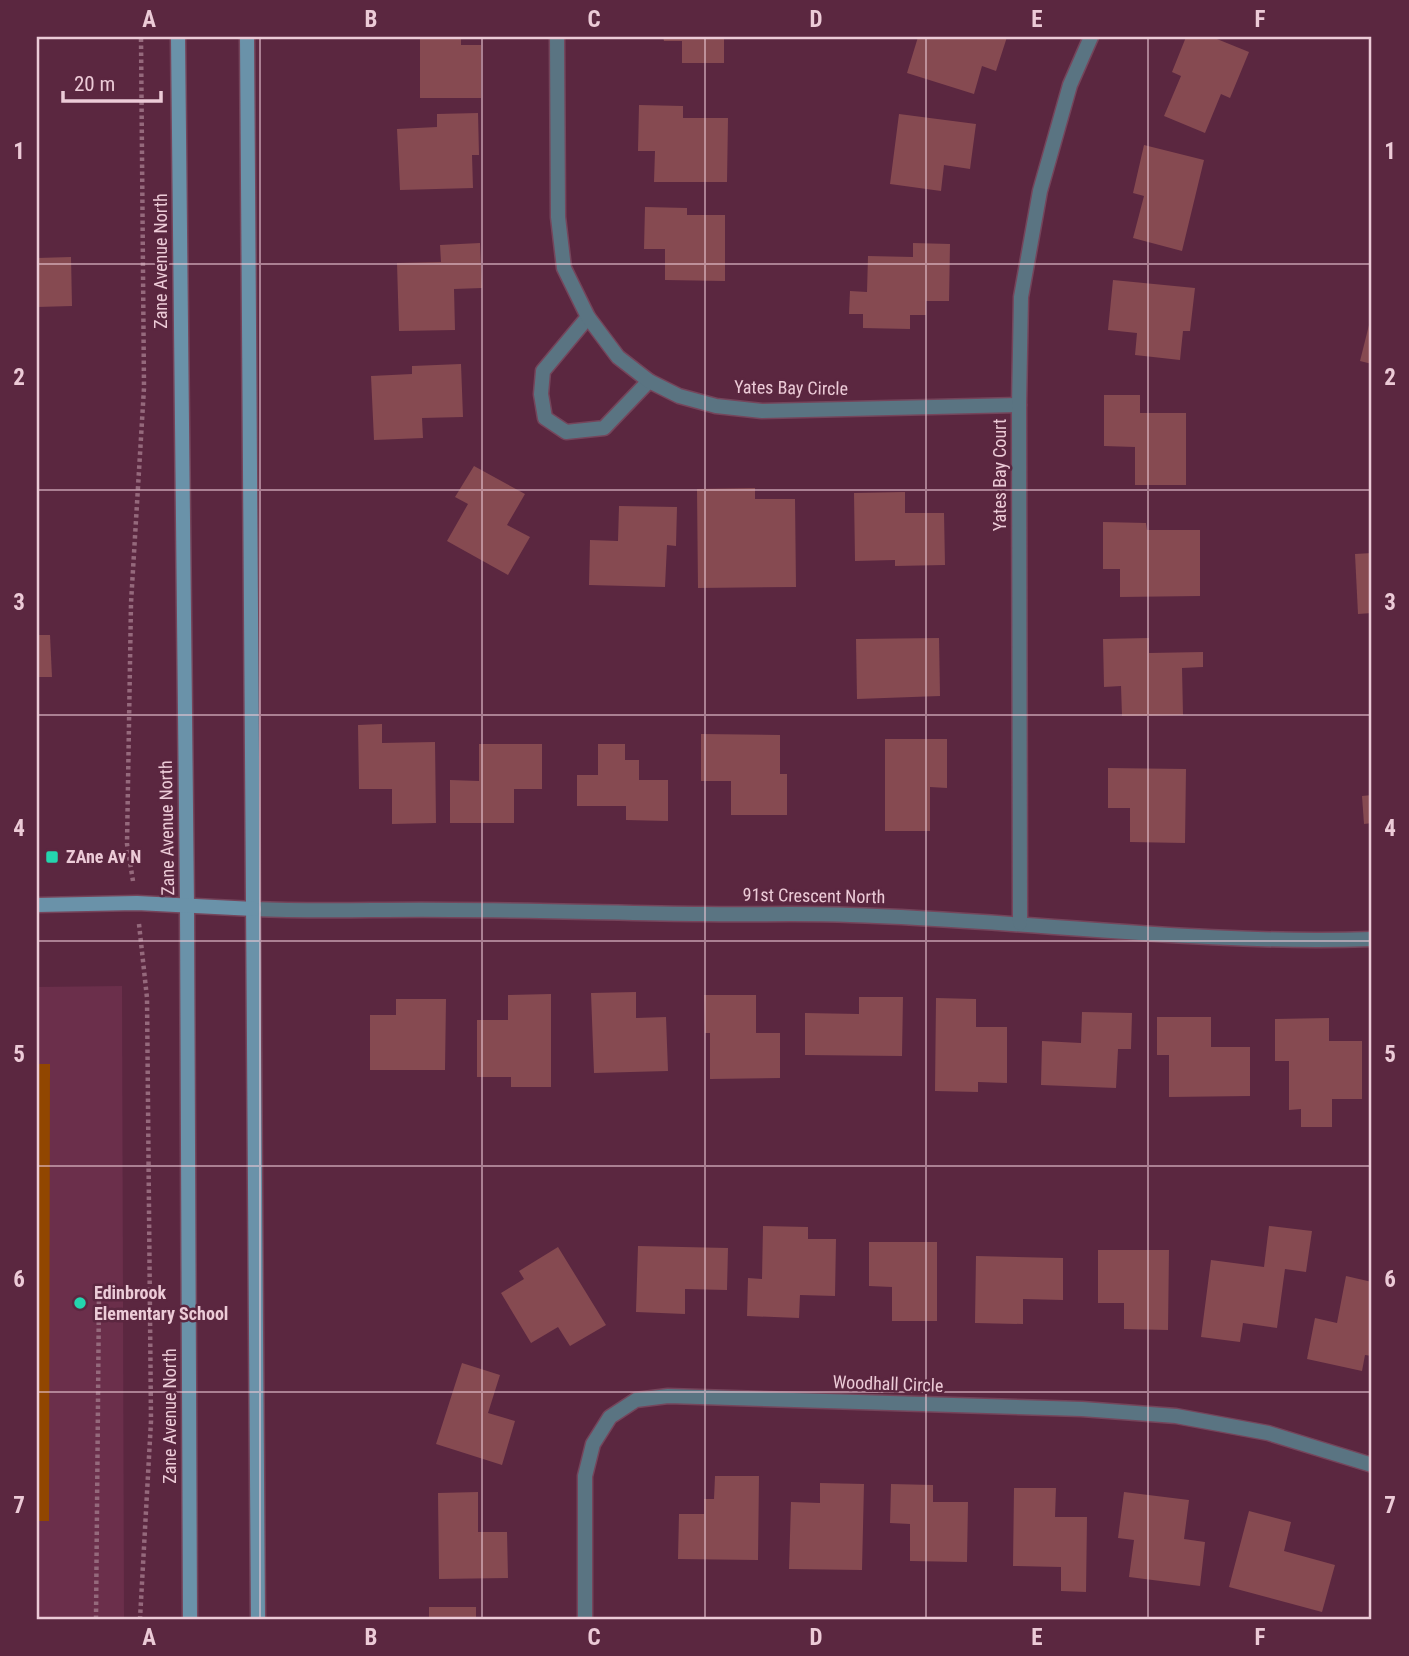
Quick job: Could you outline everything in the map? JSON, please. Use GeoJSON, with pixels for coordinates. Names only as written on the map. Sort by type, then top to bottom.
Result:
{"type":"FeatureCollection","features":[{"type":"Feature","properties":{"kind":"main road","name":"Zane Avenue North"},"geometry":{"type":"LineString","coordinates":[[178,37],[187,905],[190,1619]]}},
{"type":"Feature","properties":{"kind":"main road"},"geometry":{"type":"LineString","coordinates":[[247,37],[258,1619]]}},
{"type":"Feature","properties":{"kind":"main road"},"geometry":{"type":"LineString","coordinates":[[37,905],[187,905],[254,909]]}},
{"type":"Feature","properties":{"kind":"street","name":"Yates Bay Circle"},"geometry":{"type":"LineString","coordinates":[[557,37],[558,217],[564,268],[588,317],[618,357],[649,381],[679,396],[716,406],[762,411],[1019,405]]}},
{"type":"Feature","properties":{"kind":"street","name":"Yates Bay Court"},"geometry":{"type":"LineString","coordinates":[[1020,923],[1021,298],[1040,191],[1070,85],[1091,37]]}},
{"type":"Feature","properties":{"kind":"street"},"geometry":{"type":"LineString","coordinates":[[588,317],[543,371],[541,394],[545,418],[566,432],[604,428],[649,381]]}},
{"type":"Feature","properties":{"kind":"street","name":"91st Crescent North"},"geometry":{"type":"LineString","coordinates":[[254,909],[314,912],[448,910],[849,915],[1020,923],[1106,933],[1223,939],[1372,939]]}},
{"type":"Feature","properties":{"kind":"street","name":"Woodhall Circle"},"geometry":{"type":"LineString","coordinates":[[584,1619],[585,1476],[593,1444],[610,1418],[636,1400],[668,1396],[1082,1409],[1176,1416],[1268,1433],[1372,1465]]}},
{"type":"Feature","properties":{"kind":"path"},"geometry":{"type":"LineString","coordinates":[[127,844],[131,603],[144,388],[141,37]]}},
{"type":"Feature","properties":{"kind":"path"},"geometry":{"type":"LineString","coordinates":[[140,1619],[151,1421],[147,998],[142,965]]}},
{"type":"Feature","properties":{"kind":"path"},"geometry":{"type":"LineString","coordinates":[[96,1619],[99,1292]]}},
{"type":"Feature","properties":{"kind":"shaded area","name":"Edinbrook Elementary School"},"geometry":{"type":"Polygon","coordinates":[[[122,986],[124,1619],[37,1619],[37,987],[122,986]]]}},
{"type":"Feature","properties":{"kind":"shaded area"},"geometry":{"type":"Polygon","coordinates":[[[37,1064],[50,1064],[49,1521],[37,1521],[37,1064]]]}},
{"type":"Feature","properties":{"kind":"building"},"geometry":{"type":"Polygon","coordinates":[[[420,37],[461,37],[461,45],[481,45],[481,98],[420,98],[420,37]]]}},
{"type":"Feature","properties":{"kind":"building"},"geometry":{"type":"Polygon","coordinates":[[[663,37],[724,37],[724,63],[682,63],[682,41],[664,41],[663,37]]]}},
{"type":"Feature","properties":{"kind":"building"},"geometry":{"type":"Polygon","coordinates":[[[918,37],[1007,37],[996,71],[982,66],[974,94],[907,73],[918,37]]]}},
{"type":"Feature","properties":{"kind":"building"},"geometry":{"type":"Polygon","coordinates":[[[1186,37],[1212,37],[1249,52],[1230,98],[1221,94],[1205,133],[1164,116],[1181,76],[1172,72],[1186,37]]]}},
{"type":"Feature","properties":{"kind":"building"},"geometry":{"type":"Polygon","coordinates":[[[639,105],[683,106],[683,118],[728,118],[727,182],[654,182],[655,151],[638,151],[639,105]]]}},
{"type":"Feature","properties":{"kind":"building"},"geometry":{"type":"Polygon","coordinates":[[[478,113],[479,155],[472,155],[473,188],[400,190],[397,129],[437,127],[437,114],[478,113]]]}},
{"type":"Feature","properties":{"kind":"building"},"geometry":{"type":"Polygon","coordinates":[[[899,114],[976,124],[970,169],[944,165],[941,191],[890,184],[899,114]]]}},
{"type":"Feature","properties":{"kind":"building"},"geometry":{"type":"Polygon","coordinates":[[[1144,145],[1204,160],[1182,251],[1133,238],[1144,196],[1133,193],[1144,145]]]}},
{"type":"Feature","properties":{"kind":"building"},"geometry":{"type":"Polygon","coordinates":[[[645,207],[687,208],[687,215],[725,215],[725,281],[665,280],[665,249],[644,249],[645,207]]]}},
{"type":"Feature","properties":{"kind":"building"},"geometry":{"type":"Polygon","coordinates":[[[480,243],[482,288],[454,289],[455,330],[399,331],[397,263],[441,262],[440,245],[480,243]]]}},
{"type":"Feature","properties":{"kind":"building"},"geometry":{"type":"Polygon","coordinates":[[[913,243],[950,244],[949,301],[926,301],[926,315],[910,315],[910,329],[863,328],[863,314],[849,314],[850,291],[867,292],[868,256],[913,257],[913,243]]]}},
{"type":"Feature","properties":{"kind":"building"},"geometry":{"type":"Polygon","coordinates":[[[71,257],[72,306],[37,307],[37,258],[71,257]]]}},
{"type":"Feature","properties":{"kind":"building"},"geometry":{"type":"Polygon","coordinates":[[[1113,280],[1195,288],[1190,331],[1183,331],[1180,360],[1135,355],[1137,333],[1108,330],[1113,280]]]}},
{"type":"Feature","properties":{"kind":"building"},"geometry":{"type":"Polygon","coordinates":[[[1372,317],[1372,364],[1360,361],[1372,317]]]}},
{"type":"Feature","properties":{"kind":"building"},"geometry":{"type":"Polygon","coordinates":[[[461,364],[463,417],[422,418],[423,438],[374,440],[371,376],[412,374],[412,366],[461,364]]]}},
{"type":"Feature","properties":{"kind":"building"},"geometry":{"type":"Polygon","coordinates":[[[1104,395],[1140,395],[1140,413],[1186,413],[1186,485],[1135,485],[1135,447],[1104,446],[1104,395]]]}},
{"type":"Feature","properties":{"kind":"building"},"geometry":{"type":"Polygon","coordinates":[[[474,466],[525,494],[507,525],[530,537],[508,575],[447,541],[468,504],[455,497],[474,466]]]}},
{"type":"Feature","properties":{"kind":"building"},"geometry":{"type":"Polygon","coordinates":[[[755,488],[755,499],[795,499],[796,587],[698,588],[697,489],[755,488]]]}},
{"type":"Feature","properties":{"kind":"building"},"geometry":{"type":"Polygon","coordinates":[[[905,492],[905,513],[944,513],[945,565],[895,566],[895,560],[855,561],[854,493],[905,492]]]}},
{"type":"Feature","properties":{"kind":"building"},"geometry":{"type":"Polygon","coordinates":[[[619,506],[677,507],[676,546],[667,545],[665,587],[589,585],[590,540],[618,541],[619,506]]]}},
{"type":"Feature","properties":{"kind":"building"},"geometry":{"type":"Polygon","coordinates":[[[1103,522],[1146,523],[1147,530],[1200,530],[1200,596],[1120,597],[1120,569],[1103,569],[1103,522]]]}},
{"type":"Feature","properties":{"kind":"building"},"geometry":{"type":"Polygon","coordinates":[[[1372,553],[1372,613],[1358,614],[1355,554],[1372,553]]]}},
{"type":"Feature","properties":{"kind":"building"},"geometry":{"type":"Polygon","coordinates":[[[37,635],[50,635],[52,677],[37,677],[37,635]]]}},
{"type":"Feature","properties":{"kind":"building"},"geometry":{"type":"Polygon","coordinates":[[[939,638],[940,696],[857,699],[856,639],[939,638]]]}},
{"type":"Feature","properties":{"kind":"building"},"geometry":{"type":"Polygon","coordinates":[[[1149,638],[1149,653],[1203,652],[1203,667],[1182,668],[1183,715],[1122,716],[1121,686],[1104,687],[1103,639],[1149,638]]]}},
{"type":"Feature","properties":{"kind":"building"},"geometry":{"type":"Polygon","coordinates":[[[382,724],[382,743],[435,742],[436,823],[392,824],[392,789],[359,789],[358,725],[382,724]]]}},
{"type":"Feature","properties":{"kind":"building"},"geometry":{"type":"Polygon","coordinates":[[[701,734],[780,735],[780,774],[787,774],[787,815],[731,815],[731,781],[701,781],[701,734]]]}},
{"type":"Feature","properties":{"kind":"building"},"geometry":{"type":"Polygon","coordinates":[[[885,739],[947,739],[947,788],[930,787],[930,831],[885,831],[885,739]]]}},
{"type":"Feature","properties":{"kind":"building"},"geometry":{"type":"Polygon","coordinates":[[[479,744],[542,744],[542,789],[514,789],[514,823],[450,823],[450,780],[479,781],[479,744]]]}},
{"type":"Feature","properties":{"kind":"building"},"geometry":{"type":"Polygon","coordinates":[[[598,744],[625,744],[625,760],[639,760],[639,780],[668,780],[668,821],[626,820],[626,806],[577,806],[577,775],[598,775],[598,744]]]}},
{"type":"Feature","properties":{"kind":"building"},"geometry":{"type":"Polygon","coordinates":[[[1108,768],[1186,769],[1185,843],[1130,842],[1130,808],[1108,808],[1108,768]]]}},
{"type":"Feature","properties":{"kind":"building"},"geometry":{"type":"Polygon","coordinates":[[[1372,795],[1372,823],[1364,824],[1362,796],[1372,795]]]}},
{"type":"Feature","properties":{"kind":"building"},"geometry":{"type":"Polygon","coordinates":[[[636,992],[636,1018],[666,1017],[668,1071],[594,1073],[591,993],[636,992]]]}},
{"type":"Feature","properties":{"kind":"building"},"geometry":{"type":"Polygon","coordinates":[[[551,994],[551,1087],[511,1087],[511,1077],[477,1077],[477,1020],[508,1020],[508,995],[551,994]]]}},
{"type":"Feature","properties":{"kind":"building"},"geometry":{"type":"Polygon","coordinates":[[[704,995],[756,995],[756,1033],[780,1033],[780,1078],[710,1079],[710,1033],[705,1033],[704,995]]]}},
{"type":"Feature","properties":{"kind":"building"},"geometry":{"type":"Polygon","coordinates":[[[859,997],[903,997],[902,1056],[805,1055],[805,1013],[859,1014],[859,997]]]}},
{"type":"Feature","properties":{"kind":"building"},"geometry":{"type":"Polygon","coordinates":[[[936,998],[976,999],[976,1027],[1007,1027],[1007,1083],[978,1082],[978,1092],[935,1091],[936,998]]]}},
{"type":"Feature","properties":{"kind":"building"},"geometry":{"type":"Polygon","coordinates":[[[396,999],[446,999],[445,1070],[370,1070],[370,1015],[396,1015],[396,999]]]}},
{"type":"Feature","properties":{"kind":"building"},"geometry":{"type":"Polygon","coordinates":[[[1082,1012],[1132,1013],[1131,1049],[1118,1049],[1116,1088],[1041,1085],[1042,1041],[1081,1043],[1082,1012]]]}},
{"type":"Feature","properties":{"kind":"building"},"geometry":{"type":"Polygon","coordinates":[[[1157,1017],[1211,1017],[1211,1047],[1250,1047],[1250,1096],[1169,1097],[1169,1055],[1157,1055],[1157,1017]]]}},
{"type":"Feature","properties":{"kind":"building"},"geometry":{"type":"Polygon","coordinates":[[[1329,1018],[1329,1041],[1362,1041],[1362,1099],[1332,1099],[1332,1127],[1301,1127],[1301,1109],[1289,1110],[1289,1061],[1275,1061],[1275,1019],[1329,1018]]]}},
{"type":"Feature","properties":{"kind":"building"},"geometry":{"type":"Polygon","coordinates":[[[763,1226],[808,1227],[808,1239],[836,1239],[835,1296],[800,1295],[799,1318],[747,1316],[748,1278],[762,1279],[763,1226]]]}},
{"type":"Feature","properties":{"kind":"building"},"geometry":{"type":"Polygon","coordinates":[[[1269,1226],[1312,1231],[1306,1272],[1285,1269],[1277,1328],[1243,1323],[1240,1342],[1201,1337],[1211,1260],[1264,1267],[1269,1226]]]}},
{"type":"Feature","properties":{"kind":"building"},"geometry":{"type":"Polygon","coordinates":[[[869,1242],[937,1242],[937,1321],[892,1321],[892,1287],[869,1286],[869,1242]]]}},
{"type":"Feature","properties":{"kind":"building"},"geometry":{"type":"Polygon","coordinates":[[[638,1246],[728,1248],[727,1290],[685,1289],[685,1314],[636,1312],[638,1246]]]}},
{"type":"Feature","properties":{"kind":"building"},"geometry":{"type":"Polygon","coordinates":[[[558,1247],[606,1325],[570,1346],[558,1327],[531,1343],[501,1293],[524,1279],[519,1271],[558,1247]]]}},
{"type":"Feature","properties":{"kind":"building"},"geometry":{"type":"Polygon","coordinates":[[[1098,1250],[1169,1250],[1168,1330],[1124,1329],[1124,1303],[1098,1303],[1098,1250]]]}},
{"type":"Feature","properties":{"kind":"building"},"geometry":{"type":"Polygon","coordinates":[[[976,1256],[1063,1258],[1063,1300],[1023,1299],[1023,1324],[975,1323],[976,1256]]]}},
{"type":"Feature","properties":{"kind":"building"},"geometry":{"type":"Polygon","coordinates":[[[1346,1276],[1372,1282],[1372,1356],[1365,1355],[1362,1371],[1307,1359],[1315,1318],[1337,1323],[1346,1276]]]}},
{"type":"Feature","properties":{"kind":"building"},"geometry":{"type":"Polygon","coordinates":[[[462,1363],[500,1375],[488,1413],[515,1421],[502,1465],[436,1444],[462,1363]]]}},
{"type":"Feature","properties":{"kind":"building"},"geometry":{"type":"Polygon","coordinates":[[[715,1476],[759,1476],[758,1560],[678,1559],[679,1514],[704,1514],[704,1499],[714,1499],[715,1476]]]}},
{"type":"Feature","properties":{"kind":"building"},"geometry":{"type":"Polygon","coordinates":[[[820,1483],[864,1484],[862,1570],[789,1569],[791,1502],[820,1503],[820,1483]]]}},
{"type":"Feature","properties":{"kind":"building"},"geometry":{"type":"Polygon","coordinates":[[[891,1484],[933,1485],[933,1502],[968,1502],[967,1562],[910,1561],[910,1524],[890,1523],[891,1484]]]}},
{"type":"Feature","properties":{"kind":"building"},"geometry":{"type":"Polygon","coordinates":[[[1014,1488],[1056,1488],[1055,1517],[1087,1517],[1086,1592],[1061,1591],[1061,1567],[1013,1566],[1014,1488]]]}},
{"type":"Feature","properties":{"kind":"building"},"geometry":{"type":"Polygon","coordinates":[[[478,1492],[478,1532],[507,1532],[508,1578],[439,1579],[438,1493],[478,1492]]]}},
{"type":"Feature","properties":{"kind":"building"},"geometry":{"type":"Polygon","coordinates":[[[1124,1492],[1189,1500],[1184,1539],[1205,1542],[1200,1586],[1129,1577],[1134,1540],[1118,1538],[1124,1492]]]}},
{"type":"Feature","properties":{"kind":"building"},"geometry":{"type":"Polygon","coordinates":[[[1249,1511],[1291,1522],[1284,1551],[1335,1565],[1322,1612],[1229,1587],[1249,1511]]]}},
{"type":"Feature","properties":{"kind":"building"},"geometry":{"type":"Polygon","coordinates":[[[429,1607],[476,1607],[476,1619],[429,1619],[429,1607]]]}},
{"type":"Feature","properties":{"kind":"place","name":"ZAne Av N"},"geometry":{"type":"Point","coordinates":[52,857]}},
{"type":"Feature","properties":{"kind":"place","name":"Edinbrook Elementary School"},"geometry":{"type":"Point","coordinates":[80,1303]}}]}
